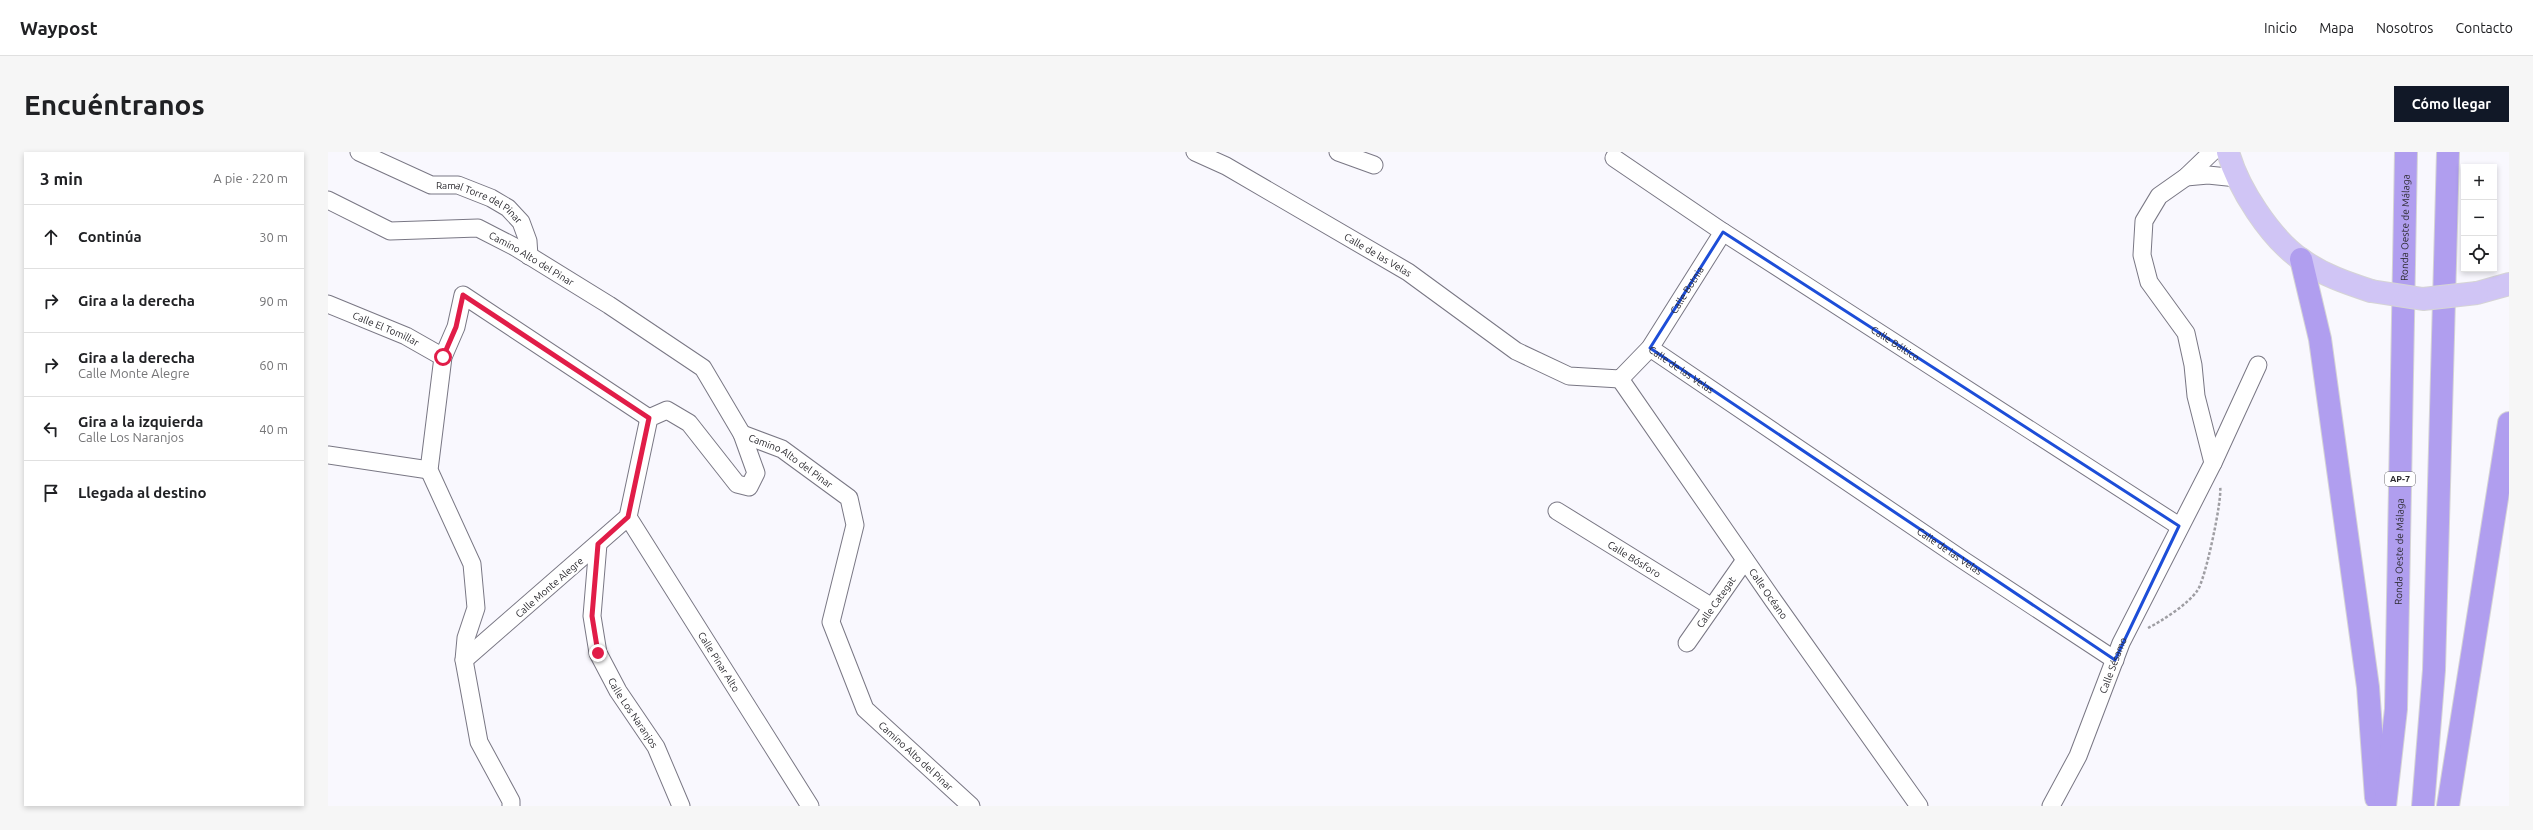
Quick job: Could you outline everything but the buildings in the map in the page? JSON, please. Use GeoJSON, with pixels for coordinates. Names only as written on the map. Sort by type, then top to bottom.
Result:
{"type":"FeatureCollection","features":[{"type":"Feature","properties":{"kind":"highway","name":"Ronda Oeste de Málaga"},"geometry":{"type":"LineString","coordinates":[[2385,806],[2396,709],[2406,152]]}},
{"type":"Feature","properties":{"kind":"highway"},"geometry":{"type":"LineString","coordinates":[[2423,806],[2434,670],[2448,152]]}},
{"type":"Feature","properties":{"kind":"highway"},"geometry":{"type":"LineString","coordinates":[[2301,259],[2320,339],[2368,687],[2376,806]]}},
{"type":"Feature","properties":{"kind":"highway"},"geometry":{"type":"LineString","coordinates":[[2448,806],[2509,423]]}},
{"type":"Feature","properties":{"kind":"main road"},"geometry":{"type":"LineString","coordinates":[[2228,152],[2237,178],[2275,235],[2301,259],[2339,280],[2371,292],[2423,299],[2477,293],[2509,284]]}},
{"type":"Feature","properties":{"kind":"street","name":"Ramal Torre del Pinar"},"geometry":{"type":"LineString","coordinates":[[359,152],[431,185],[458,185],[491,198],[508,208],[521,222],[528,241],[529,256]]}},
{"type":"Feature","properties":{"kind":"street","name":"Calle de las Velas"},"geometry":{"type":"LineString","coordinates":[[1195,152],[1226,166],[1408,272],[1516,351],[1568,376],[1620,379],[1650,348],[1963,560],[2115,660]]}},
{"type":"Feature","properties":{"kind":"street"},"geometry":{"type":"LineString","coordinates":[[1338,152],[1374,165]]}},
{"type":"Feature","properties":{"kind":"street"},"geometry":{"type":"LineString","coordinates":[[2212,152],[2186,177],[2159,196],[2144,221],[2142,255],[2149,282],[2186,333],[2193,365],[2196,396],[2213,463]]}},
{"type":"Feature","properties":{"kind":"street","name":"Calle Báltico"},"geometry":{"type":"LineString","coordinates":[[1614,158],[1723,232],[2179,526]]}},
{"type":"Feature","properties":{"kind":"street"},"geometry":{"type":"LineString","coordinates":[[2186,177],[2208,175],[2237,178]]}},
{"type":"Feature","properties":{"kind":"street","name":"Camino Alto del Pinar"},"geometry":{"type":"LineString","coordinates":[[328,200],[390,231],[478,228],[529,256],[609,305],[703,368],[742,434],[782,449],[849,498],[855,525],[831,622],[865,708],[971,806]]}},
{"type":"Feature","properties":{"kind":"street","name":"Calle Botnia"},"geometry":{"type":"LineString","coordinates":[[1650,348],[1723,232]]}},
{"type":"Feature","properties":{"kind":"street"},"geometry":{"type":"LineString","coordinates":[[511,806],[511,801],[479,742],[464,660],[466,638],[476,608],[472,564],[429,470],[443,357],[456,327],[463,295],[649,418]]}},
{"type":"Feature","properties":{"kind":"street","name":"Calle El Tomillar"},"geometry":{"type":"LineString","coordinates":[[328,304],[406,336],[443,357]]}},
{"type":"Feature","properties":{"kind":"street","name":"Calle Sésamo"},"geometry":{"type":"LineString","coordinates":[[2051,806],[2078,756],[2115,660],[2179,526],[2213,463],[2258,365]]}},
{"type":"Feature","properties":{"kind":"street","name":"Calle Océano"},"geometry":{"type":"LineString","coordinates":[[1620,379],[1745,560],[1919,806]]}},
{"type":"Feature","properties":{"kind":"street"},"geometry":{"type":"LineString","coordinates":[[649,418],[667,410],[689,423],[737,484],[749,487],[756,473],[742,434]]}},
{"type":"Feature","properties":{"kind":"street"},"geometry":{"type":"LineString","coordinates":[[628,517],[649,418]]}},
{"type":"Feature","properties":{"kind":"street"},"geometry":{"type":"LineString","coordinates":[[328,455],[429,470]]}},
{"type":"Feature","properties":{"kind":"street","name":"Calle Bósforo"},"geometry":{"type":"LineString","coordinates":[[1557,511],[1712,607]]}},
{"type":"Feature","properties":{"kind":"street","name":"Calle Monte Alegre"},"geometry":{"type":"LineString","coordinates":[[464,660],[628,517]]}},
{"type":"Feature","properties":{"kind":"street","name":"Calle Pinar Alto"},"geometry":{"type":"LineString","coordinates":[[628,517],[810,806]]}},
{"type":"Feature","properties":{"kind":"street","name":"Calle Los Naranjos"},"geometry":{"type":"LineString","coordinates":[[598,544],[592,616],[598,653],[618,691],[656,748],[682,806]]}},
{"type":"Feature","properties":{"kind":"street","name":"Calle Categat"},"geometry":{"type":"LineString","coordinates":[[1687,643],[1745,560]]}},
{"type":"Feature","properties":{"kind":"path"},"geometry":{"type":"LineString","coordinates":[[2146,629],[2160,622],[2198,591],[2217,523],[2221,490],[2213,463]]}},
{"type":"Feature","properties":{"kind":"highlighted area"},"geometry":{"type":"Polygon","coordinates":[[[1723,232],[2179,526],[2115,660],[1650,348],[1723,232]]]}},
{"type":"Feature","properties":{"kind":"route"},"geometry":{"type":"LineString","coordinates":[[443,357],[456,327],[463,295],[649,418],[628,517],[598,544],[592,616],[598,653]]}}]}
